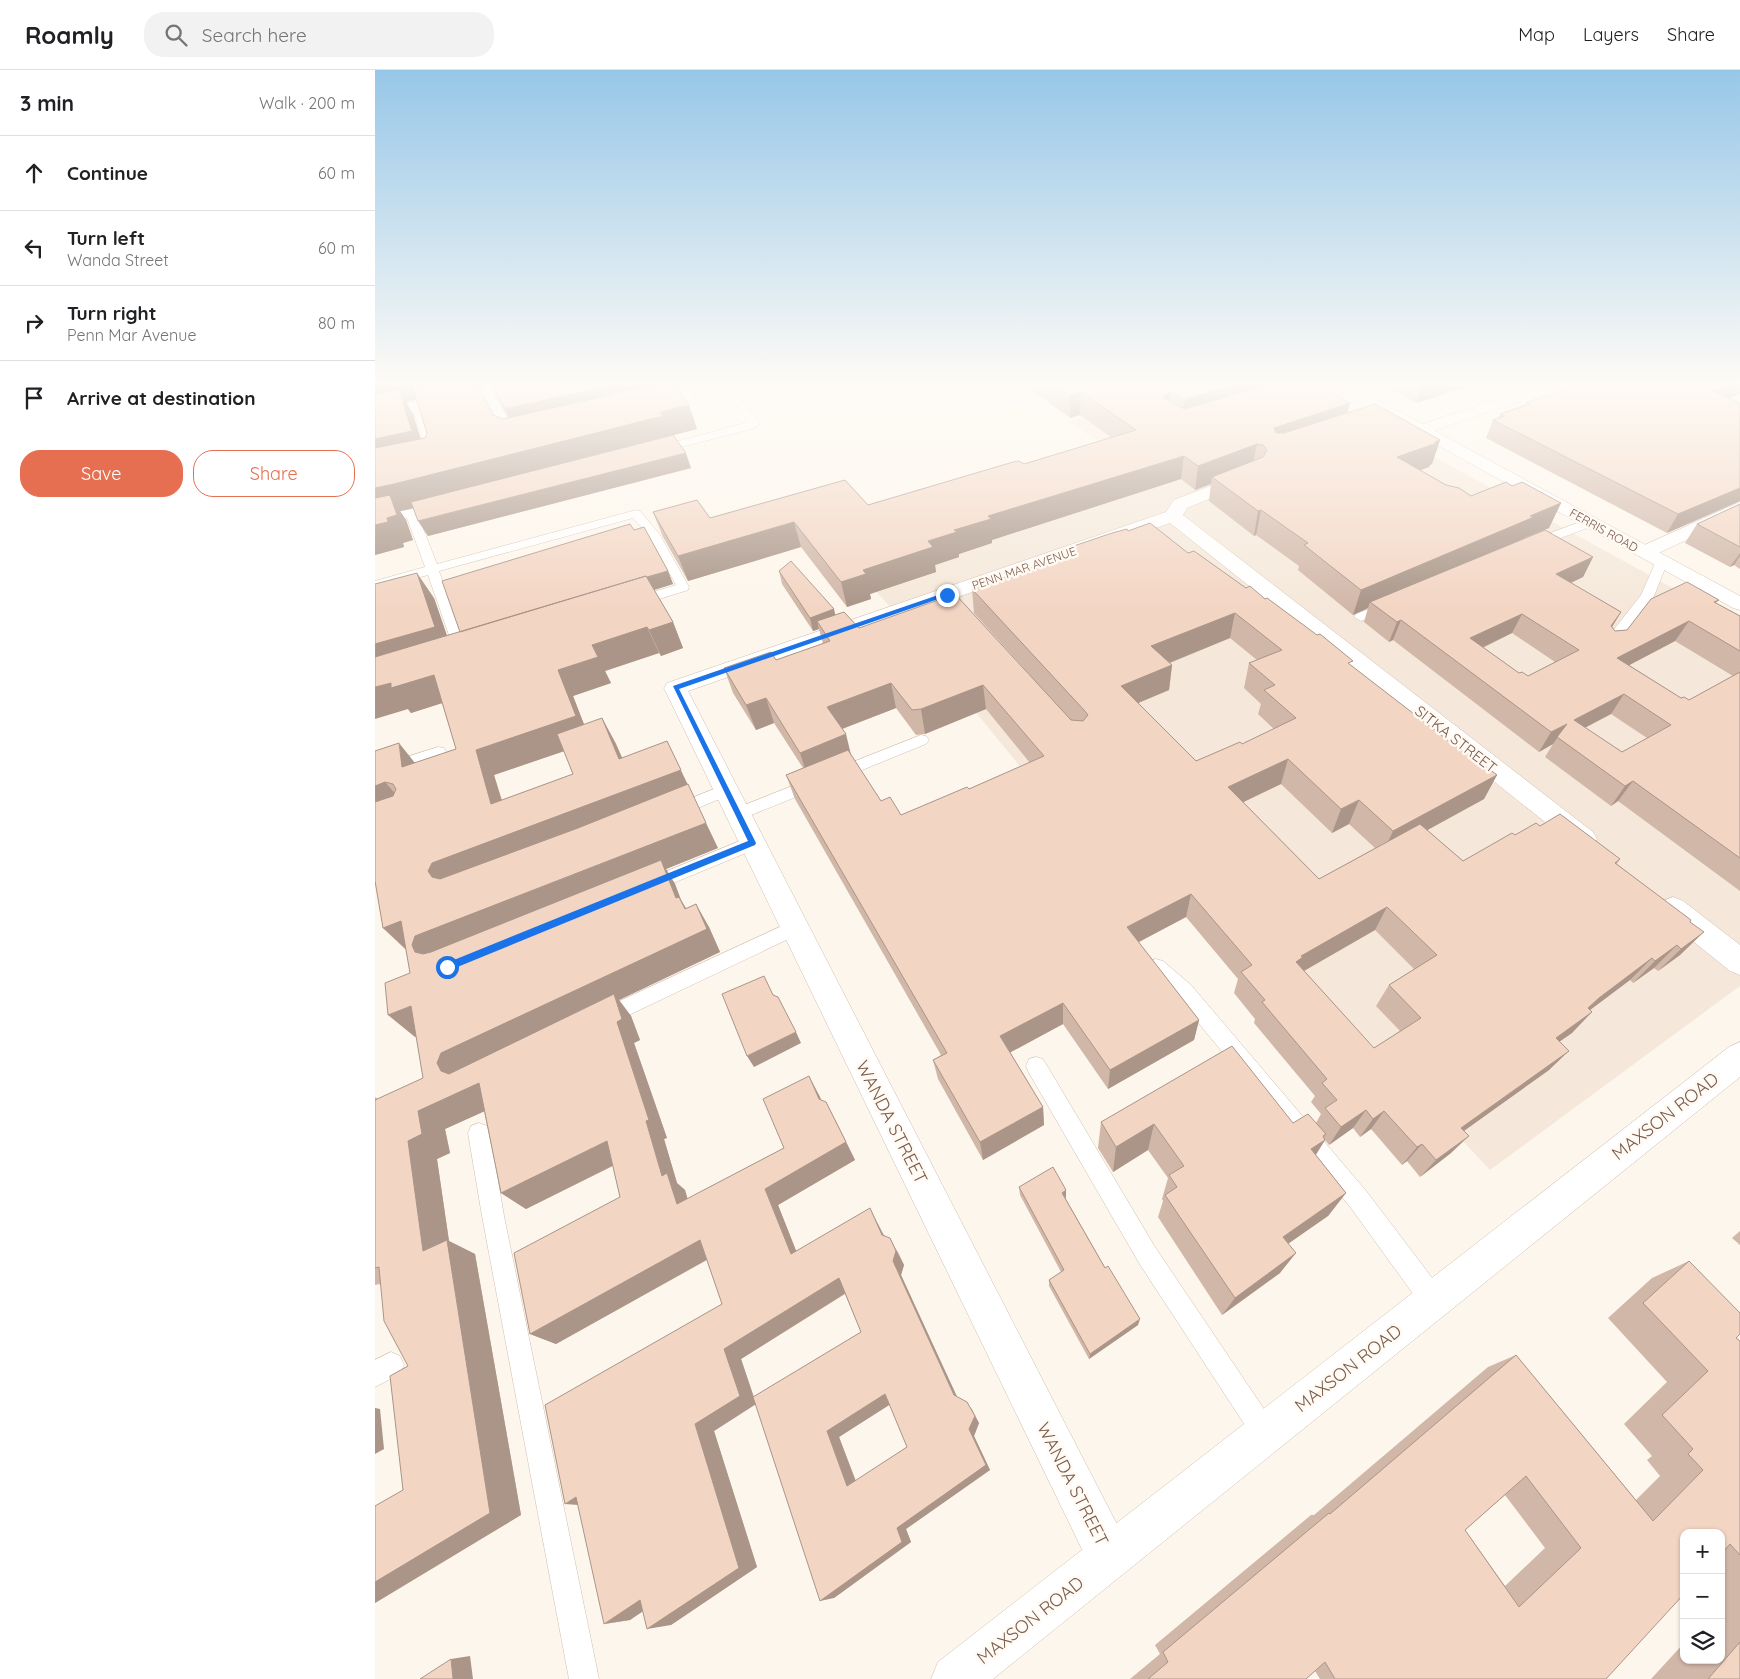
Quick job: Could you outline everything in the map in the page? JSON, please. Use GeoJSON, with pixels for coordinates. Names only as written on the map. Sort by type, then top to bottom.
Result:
{"type":"FeatureCollection","features":[{"type":"Feature","properties":{"kind":"street","name":"FERRIS ROAD"},"geometry":{"type":"LineString","coordinates":[[1475,459],[1740,604]]}},
{"type":"Feature","properties":{"kind":"street","name":"PENN MAR AVENUE"},"geometry":{"type":"LineString","coordinates":[[675,688],[953,602],[1173,516],[1180,504],[1226,487],[1252,474]]}},
{"type":"Feature","properties":{"kind":"street"},"geometry":{"type":"LineString","coordinates":[[1645,552],[1740,508]]}},
{"type":"Feature","properties":{"kind":"street","name":"SITKA STREET"},"geometry":{"type":"LineString","coordinates":[[1173,516],[1600,852]]}},
{"type":"Feature","properties":{"kind":"street","name":"WANDA STREET"},"geometry":{"type":"LineString","coordinates":[[675,688],[1109,1556]]}},
{"type":"Feature","properties":{"kind":"street"},"geometry":{"type":"LineString","coordinates":[[1655,894],[1740,962]]}},
{"type":"Feature","properties":{"kind":"street","name":"MAXSON ROAD"},"geometry":{"type":"LineString","coordinates":[[955,1679],[1740,1057]]}},
{"type":"Feature","properties":{"kind":"lane"},"geometry":{"type":"LineString","coordinates":[[423,461],[430,459]]}},
{"type":"Feature","properties":{"kind":"lane"},"geometry":{"type":"LineString","coordinates":[[375,520],[411,514],[448,504]]}},
{"type":"Feature","properties":{"kind":"lane"},"geometry":{"type":"LineString","coordinates":[[411,514],[467,654],[445,661]]}},
{"type":"Feature","properties":{"kind":"lane"},"geometry":{"type":"LineString","coordinates":[[375,586],[636,514],[654,536],[683,586],[624,606]]}},
{"type":"Feature","properties":{"kind":"lane"},"geometry":{"type":"LineString","coordinates":[[1517,550],[1591,522]]}},
{"type":"Feature","properties":{"kind":"lane"},"geometry":{"type":"LineString","coordinates":[[1608,646],[1647,596],[1662,561]]}},
{"type":"Feature","properties":{"kind":"lane"},"geometry":{"type":"LineString","coordinates":[[1361,617],[1402,599]]}},
{"type":"Feature","properties":{"kind":"lane"},"geometry":{"type":"LineString","coordinates":[[633,893],[739,816],[921,740]]}},
{"type":"Feature","properties":{"kind":"lane"},"geometry":{"type":"LineString","coordinates":[[375,773],[438,752]]}},
{"type":"Feature","properties":{"kind":"lane"},"geometry":{"type":"LineString","coordinates":[[662,816],[739,816]]}},
{"type":"Feature","properties":{"kind":"lane"},"geometry":{"type":"LineString","coordinates":[[586,1027],[795,928]]}},
{"type":"Feature","properties":{"kind":"lane"},"geometry":{"type":"LineString","coordinates":[[1156,967],[1184,991],[1359,1200],[1433,1300]]}},
{"type":"Feature","properties":{"kind":"lane"},"geometry":{"type":"LineString","coordinates":[[1036,1066],[1147,1256],[1265,1433]]}},
{"type":"Feature","properties":{"kind":"lane"},"geometry":{"type":"LineString","coordinates":[[479,1133],[499,1245],[584,1679]]}},
{"type":"Feature","properties":{"kind":"shaded area"},"geometry":{"type":"Polygon","coordinates":[[[1093,459],[1438,459],[1740,625],[1740,986],[1490,1170],[1183,843],[1107,873],[885,601],[828,543],[1093,459]]]}},
{"type":"Feature","properties":{"kind":"building"},"geometry":{"type":"Polygon","coordinates":[[[375,459],[493,459],[394,484],[375,488],[375,459]]]}},
{"type":"Feature","properties":{"kind":"building"},"geometry":{"type":"Polygon","coordinates":[[[579,459],[662,459],[418,521],[411,502],[579,459]]]}},
{"type":"Feature","properties":{"kind":"building"},"geometry":{"type":"Polygon","coordinates":[[[1040,459],[1174,459],[988,516],[991,519],[954,530],[957,532],[928,541],[933,547],[863,570],[866,574],[841,582],[794,522],[678,556],[653,512],[697,500],[710,518],[845,480],[868,505],[1013,462],[1019,461],[1024,464],[1040,459]]]}},
{"type":"Feature","properties":{"kind":"building"},"geometry":{"type":"Polygon","coordinates":[[[1188,459],[1217,459],[1198,466],[1188,459]]]}},
{"type":"Feature","properties":{"kind":"building"},"geometry":{"type":"Polygon","coordinates":[[[1258,459],[1401,459],[1446,485],[1459,488],[1471,496],[1506,482],[1512,486],[1522,482],[1561,503],[1530,516],[1534,517],[1361,590],[1304,545],[1308,543],[1261,510],[1258,511],[1212,477],[1258,459]]]}},
{"type":"Feature","properties":{"kind":"building"},"geometry":{"type":"Polygon","coordinates":[[[1570,459],[1740,459],[1740,488],[1678,514],[1570,459]]]}},
{"type":"Feature","properties":{"kind":"building"},"geometry":{"type":"Polygon","coordinates":[[[390,495],[397,515],[387,518],[388,522],[375,525],[375,498],[390,495]]]}},
{"type":"Feature","properties":{"kind":"building"},"geometry":{"type":"Polygon","coordinates":[[[1740,504],[1740,547],[1697,524],[1740,504]]]}},
{"type":"Feature","properties":{"kind":"building"},"geometry":{"type":"Polygon","coordinates":[[[1150,523],[1188,553],[1194,551],[1246,588],[1250,586],[1265,599],[1267,598],[1317,635],[1320,634],[1353,661],[1348,663],[1462,751],[1465,750],[1497,775],[1393,831],[1359,800],[1341,809],[1288,759],[1228,787],[1319,879],[1420,824],[1463,861],[1512,833],[1515,835],[1536,823],[1540,826],[1560,814],[1620,859],[1615,863],[1691,920],[1690,922],[1704,932],[1681,949],[1677,945],[1655,961],[1652,958],[1599,998],[1588,1008],[1592,1012],[1556,1038],[1569,1051],[1461,1128],[1469,1136],[1436,1160],[1422,1144],[1417,1147],[1384,1111],[1373,1119],[1366,1110],[1341,1127],[1325,1108],[1337,1100],[1322,1083],[1327,1079],[1262,1002],[1265,1000],[1241,972],[1252,965],[1191,894],[1127,927],[1199,1020],[1110,1070],[1063,1003],[1000,1036],[1043,1107],[980,1142],[933,1060],[947,1053],[786,775],[848,750],[881,801],[890,797],[901,815],[967,787],[969,789],[1044,756],[983,685],[921,709],[912,710],[891,683],[827,707],[846,734],[800,753],[766,698],[746,705],[724,668],[771,652],[776,660],[830,641],[817,621],[844,612],[859,628],[955,594],[1071,720],[1083,721],[1088,715],[1084,710],[972,589],[1068,555],[1062,550],[1112,533],[1127,529],[1128,531],[1150,523]],[[1235,613],[1151,646],[1172,665],[1121,686],[1196,761],[1240,742],[1242,744],[1296,718],[1264,690],[1275,685],[1249,663],[1282,650],[1235,613]],[[1387,907],[1301,956],[1303,957],[1296,962],[1374,1048],[1421,1018],[1389,985],[1437,955],[1387,907]]]}},
{"type":"Feature","properties":{"kind":"building"},"geometry":{"type":"Polygon","coordinates":[[[630,524],[634,530],[644,527],[668,571],[460,632],[442,581],[630,524]]]}},
{"type":"Feature","properties":{"kind":"building"},"geometry":{"type":"Polygon","coordinates":[[[1545,530],[1593,557],[1556,574],[1621,612],[1611,626],[1615,631],[1627,630],[1651,599],[1687,582],[1719,600],[1714,602],[1740,616],[1740,651],[1689,621],[1617,658],[1681,698],[1684,697],[1689,700],[1740,672],[1740,858],[1633,781],[1625,786],[1557,737],[1567,724],[1551,732],[1401,620],[1397,622],[1370,602],[1545,530]],[[1522,614],[1470,638],[1519,673],[1522,672],[1528,676],[1579,650],[1522,614]],[[1624,694],[1574,720],[1622,752],[1671,725],[1624,694]]]}},
{"type":"Feature","properties":{"kind":"building"},"geometry":{"type":"Polygon","coordinates":[[[791,561],[834,609],[810,618],[779,571],[791,561]]]}},
{"type":"Feature","properties":{"kind":"building"},"geometry":{"type":"Polygon","coordinates":[[[417,573],[435,627],[375,644],[375,584],[417,573]]]}},
{"type":"Feature","properties":{"kind":"building"},"geometry":{"type":"Polygon","coordinates":[[[646,576],[673,622],[649,630],[647,627],[592,645],[598,657],[558,670],[576,716],[476,750],[491,804],[573,774],[557,734],[602,718],[619,759],[667,741],[681,770],[432,863],[428,871],[432,877],[440,879],[578,828],[688,784],[706,823],[415,936],[412,945],[415,952],[423,954],[431,952],[661,860],[676,898],[679,897],[685,909],[696,904],[707,929],[441,1053],[437,1063],[441,1071],[449,1074],[614,994],[622,1019],[617,1022],[649,1120],[646,1121],[662,1176],[667,1173],[677,1204],[784,1148],[763,1099],[809,1076],[819,1099],[826,1102],[846,1142],[765,1189],[791,1254],[870,1208],[882,1235],[890,1238],[896,1251],[893,1261],[954,1395],[967,1402],[975,1416],[969,1429],[986,1465],[897,1528],[902,1542],[820,1601],[753,1397],[861,1332],[839,1278],[724,1349],[740,1396],[695,1424],[739,1568],[647,1629],[640,1600],[604,1624],[576,1497],[565,1504],[545,1405],[722,1304],[700,1240],[530,1334],[514,1253],[620,1197],[607,1141],[501,1193],[479,1083],[418,1111],[422,1134],[408,1141],[423,1251],[447,1240],[490,1513],[375,1582],[375,1506],[403,1490],[390,1376],[408,1366],[384,1321],[379,1267],[375,1268],[375,1100],[423,1078],[411,1006],[388,1015],[385,983],[410,973],[401,921],[383,928],[375,881],[375,802],[393,796],[396,789],[393,784],[385,782],[375,786],[375,751],[399,743],[402,767],[456,749],[434,675],[391,688],[391,683],[375,687],[375,657],[646,576]],[[885,1394],[827,1431],[847,1486],[907,1447],[885,1394]]]}},
{"type":"Feature","properties":{"kind":"building"},"geometry":{"type":"Polygon","coordinates":[[[764,976],[773,995],[778,997],[796,1032],[747,1056],[722,994],[764,976]]]}},
{"type":"Feature","properties":{"kind":"building"},"geometry":{"type":"Polygon","coordinates":[[[1232,1046],[1293,1123],[1308,1114],[1326,1134],[1323,1136],[1325,1140],[1311,1149],[1346,1193],[1283,1237],[1296,1253],[1235,1298],[1165,1195],[1177,1187],[1169,1175],[1184,1166],[1154,1124],[1116,1147],[1101,1122],[1232,1046]]]}},
{"type":"Feature","properties":{"kind":"building"},"geometry":{"type":"Polygon","coordinates":[[[1053,1167],[1066,1190],[1062,1193],[1105,1268],[1108,1266],[1140,1319],[1090,1354],[1049,1280],[1064,1270],[1019,1187],[1053,1167]]]}},
{"type":"Feature","properties":{"kind":"building"},"geometry":{"type":"Polygon","coordinates":[[[1689,1261],[1740,1313],[1740,1334],[1736,1338],[1740,1341],[1740,1555],[1730,1544],[1725,1550],[1725,1529],[1680,1529],[1680,1598],[1606,1679],[1335,1679],[1325,1662],[1306,1679],[1148,1679],[1168,1662],[1163,1652],[1330,1514],[1516,1355],[1653,1521],[1703,1470],[1688,1454],[1693,1449],[1662,1415],[1708,1371],[1643,1303],[1689,1261]],[[1526,1476],[1465,1530],[1519,1607],[1581,1548],[1526,1476]]]}},
{"type":"Feature","properties":{"kind":"building"},"geometry":{"type":"Polygon","coordinates":[[[1740,1642],[1740,1679],[1708,1679],[1721,1664],[1725,1664],[1725,1659],[1740,1642]]]}},
{"type":"Feature","properties":{"kind":"building"},"geometry":{"type":"Polygon","coordinates":[[[451,1659],[453,1679],[420,1679],[451,1659]]]}},
{"type":"Feature","properties":{"kind":"route"},"geometry":{"type":"LineString","coordinates":[[447,967],[614,901],[752,843],[675,688],[947,595]]}}]}
